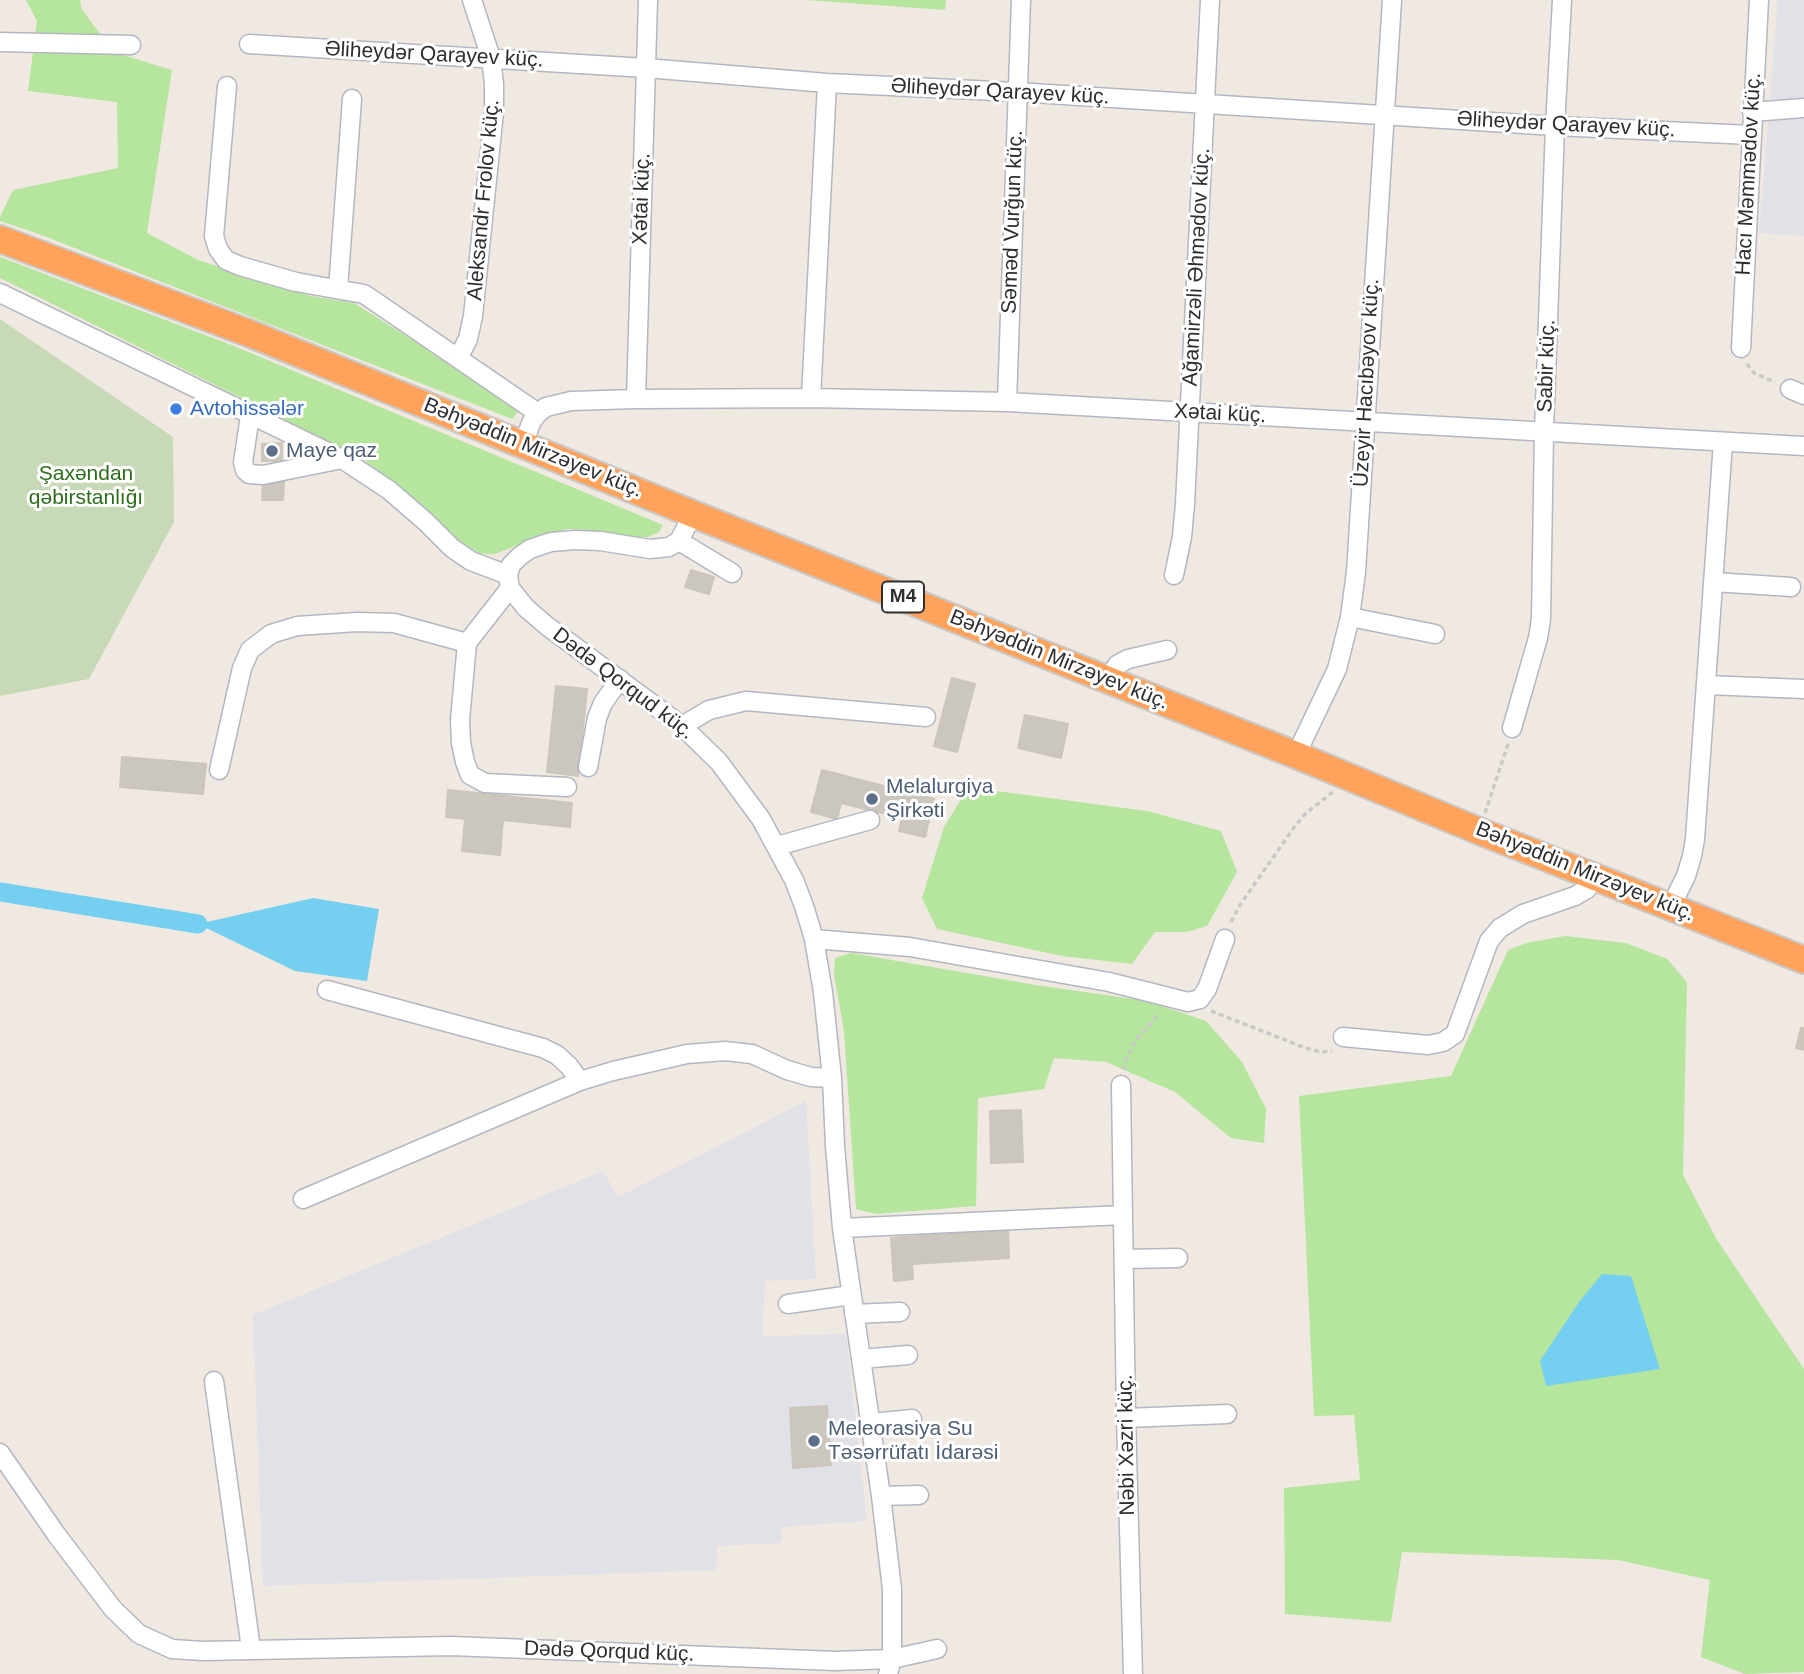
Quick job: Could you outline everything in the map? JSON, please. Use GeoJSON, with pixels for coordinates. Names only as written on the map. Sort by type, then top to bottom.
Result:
{"type":"FeatureCollection","features":[{"type":"Feature","properties":{"kind":"highway","name":"Bəhyəddin Mirzəyev küç."},"geometry":{"type":"LineString","coordinates":[[0,239],[251,334],[1804,960]]}},
{"type":"Feature","properties":{"kind":"street","name":"Aleksandr Frolov küç."},"geometry":{"type":"LineString","coordinates":[[458,358],[468,338],[473,316],[494,112],[491,58],[472,0]]}},
{"type":"Feature","properties":{"kind":"street","name":"Xətai küç."},"geometry":{"type":"LineString","coordinates":[[636,399],[648,0]]}},
{"type":"Feature","properties":{"kind":"street","name":"Səməd Vurğun küç."},"geometry":{"type":"LineString","coordinates":[[1007,402],[1021,0]]}},
{"type":"Feature","properties":{"kind":"street","name":"Ağamirzəli Əhmədov küç."},"geometry":{"type":"LineString","coordinates":[[1174,575],[1185,504],[1210,0]]}},
{"type":"Feature","properties":{"kind":"street","name":"Üzeyir Hacıbəyov küç."},"geometry":{"type":"LineString","coordinates":[[1296,755],[1337,670],[1350,617],[1356,572],[1392,0]]}},
{"type":"Feature","properties":{"kind":"street","name":"Sabir küç."},"geometry":{"type":"LineString","coordinates":[[1512,728],[1541,619],[1544,432],[1562,0]]}},
{"type":"Feature","properties":{"kind":"street","name":"Hacı Məmmədov küç."},"geometry":{"type":"LineString","coordinates":[[1741,348],[1759,0]]}},
{"type":"Feature","properties":{"kind":"street"},"geometry":{"type":"LineString","coordinates":[[0,42],[131,45]]}},
{"type":"Feature","properties":{"kind":"street","name":"Əliheydər Qarayev küç."},"geometry":{"type":"LineString","coordinates":[[249,44],[646,68],[827,83],[1751,135]]}},
{"type":"Feature","properties":{"kind":"street"},"geometry":{"type":"LineString","coordinates":[[811,398],[827,83]]}},
{"type":"Feature","properties":{"kind":"street"},"geometry":{"type":"LineString","coordinates":[[227,86],[214,236],[218,249],[226,260],[240,267],[296,282],[364,294],[538,412],[523,444]]}},
{"type":"Feature","properties":{"kind":"street"},"geometry":{"type":"LineString","coordinates":[[338,289],[352,99]]}},
{"type":"Feature","properties":{"kind":"street"},"geometry":{"type":"LineString","coordinates":[[1752,112],[1804,108]]}},
{"type":"Feature","properties":{"kind":"street"},"geometry":{"type":"LineString","coordinates":[[0,293],[342,459],[389,490],[452,548],[509,581]]}},
{"type":"Feature","properties":{"kind":"street","name":"Xətai küç."},"geometry":{"type":"LineString","coordinates":[[538,412],[546,407],[571,401],[636,399],[811,398],[1007,402],[1804,446]]}},
{"type":"Feature","properties":{"kind":"street"},"geometry":{"type":"LineString","coordinates":[[250,416],[243,462],[249,474],[263,475],[342,459]]}},
{"type":"Feature","properties":{"kind":"street"},"geometry":{"type":"LineString","coordinates":[[1671,906],[1686,876],[1692,856],[1707,685],[1723,442]]}},
{"type":"Feature","properties":{"kind":"street"},"geometry":{"type":"LineString","coordinates":[[567,788],[485,783],[470,775],[461,743],[460,720],[467,643],[509,581],[511,565],[530,549],[551,542],[575,540],[650,549],[669,547],[679,541],[693,514]]}},
{"type":"Feature","properties":{"kind":"street"},"geometry":{"type":"LineString","coordinates":[[679,541],[732,573]]}},
{"type":"Feature","properties":{"kind":"street","name":"Dədə Qorqud küç."},"geometry":{"type":"LineString","coordinates":[[0,1453],[113,1609],[139,1634],[172,1649],[202,1651],[450,1646],[835,1661],[892,1669],[891,1589],[872,1426],[842,1228],[823,992],[814,939],[794,880],[761,819],[719,762],[682,726],[526,608],[509,581]]}},
{"type":"Feature","properties":{"kind":"street"},"geometry":{"type":"LineString","coordinates":[[1714,582],[1791,587]]}},
{"type":"Feature","properties":{"kind":"street"},"geometry":{"type":"LineString","coordinates":[[1350,617],[1435,634]]}},
{"type":"Feature","properties":{"kind":"street"},"geometry":{"type":"LineString","coordinates":[[219,770],[242,668],[250,650],[271,634],[297,626],[357,622],[394,623],[467,643]]}},
{"type":"Feature","properties":{"kind":"street"},"geometry":{"type":"LineString","coordinates":[[1108,679],[1118,665],[1128,659],[1167,650]]}},
{"type":"Feature","properties":{"kind":"street"},"geometry":{"type":"LineString","coordinates":[[589,767],[597,718],[603,703],[620,680]]}},
{"type":"Feature","properties":{"kind":"street"},"geometry":{"type":"LineString","coordinates":[[1707,685],[1804,689]]}},
{"type":"Feature","properties":{"kind":"street"},"geometry":{"type":"LineString","coordinates":[[682,726],[709,710],[746,701],[926,717]]}},
{"type":"Feature","properties":{"kind":"street"},"geometry":{"type":"LineString","coordinates":[[777,846],[870,820]]}},
{"type":"Feature","properties":{"kind":"street"},"geometry":{"type":"LineString","coordinates":[[1347,1037],[1428,1045],[1443,1042],[1454,1034],[1489,941],[1500,928],[1523,914],[1575,896],[1587,889],[1595,877]]}},
{"type":"Feature","properties":{"kind":"street"},"geometry":{"type":"LineString","coordinates":[[814,939],[909,947],[1109,982],[1188,1002],[1200,999],[1207,989],[1225,939]]}},
{"type":"Feature","properties":{"kind":"street"},"geometry":{"type":"LineString","coordinates":[[327,990],[543,1048],[557,1055],[569,1066],[580,1082]]}},
{"type":"Feature","properties":{"kind":"street"},"geometry":{"type":"LineString","coordinates":[[303,1199],[580,1082],[613,1071],[687,1054],[725,1051],[752,1054],[787,1070],[811,1077],[832,1078]]}},
{"type":"Feature","properties":{"kind":"street","name":"Nəbi Xəzri küç."},"geometry":{"type":"LineString","coordinates":[[1121,1086],[1133,1674]]}},
{"type":"Feature","properties":{"kind":"street"},"geometry":{"type":"LineString","coordinates":[[842,1228],[1123,1215]]}},
{"type":"Feature","properties":{"kind":"street"},"geometry":{"type":"LineString","coordinates":[[1124,1259],[1178,1258]]}},
{"type":"Feature","properties":{"kind":"street"},"geometry":{"type":"LineString","coordinates":[[788,1304],[852,1295]]}},
{"type":"Feature","properties":{"kind":"street"},"geometry":{"type":"LineString","coordinates":[[854,1314],[900,1312]]}},
{"type":"Feature","properties":{"kind":"street"},"geometry":{"type":"LineString","coordinates":[[861,1359],[908,1355]]}},
{"type":"Feature","properties":{"kind":"street"},"geometry":{"type":"LineString","coordinates":[[214,1381],[251,1649]]}},
{"type":"Feature","properties":{"kind":"street"},"geometry":{"type":"LineString","coordinates":[[1126,1418],[1227,1414]]}},
{"type":"Feature","properties":{"kind":"street"},"geometry":{"type":"LineString","coordinates":[[872,1426],[912,1419]]}},
{"type":"Feature","properties":{"kind":"street"},"geometry":{"type":"LineString","coordinates":[[881,1496],[919,1495]]}},
{"type":"Feature","properties":{"kind":"street"},"geometry":{"type":"LineString","coordinates":[[892,1669],[937,1649]]}},
{"type":"Feature","properties":{"kind":"path"},"geometry":{"type":"LineString","coordinates":[[1741,348],[1754,373],[1797,392]]}},
{"type":"Feature","properties":{"kind":"path"},"geometry":{"type":"LineString","coordinates":[[1479,831],[1512,728]]}},
{"type":"Feature","properties":{"kind":"path"},"geometry":{"type":"LineString","coordinates":[[1225,939],[1240,905],[1295,826],[1305,814],[1332,794],[1341,774]]}},
{"type":"Feature","properties":{"kind":"path"},"geometry":{"type":"LineString","coordinates":[[1121,1086],[1126,1060],[1135,1041],[1173,998]]}},
{"type":"Feature","properties":{"kind":"path"},"geometry":{"type":"LineString","coordinates":[[1200,999],[1209,1010],[1321,1052],[1334,1051],[1343,1046],[1347,1037]]}},
{"type":"Feature","properties":{"kind":"path"},"geometry":{"type":"LineString","coordinates":[[829,1434],[872,1426]]}},
{"type":"Feature","properties":{"kind":"shaded area"},"geometry":{"type":"Polygon","coordinates":[[[1778,0],[1804,0],[1804,236],[1759,233],[1778,0]]]}},
{"type":"Feature","properties":{"kind":"shaded area"},"geometry":{"type":"Polygon","coordinates":[[[806,1101],[816,1279],[765,1281],[762,1336],[846,1334],[867,1521],[782,1527],[782,1543],[717,1546],[716,1570],[263,1586],[253,1315],[603,1171],[618,1197],[806,1101]]]}},
{"type":"Feature","properties":{"kind":"green space"},"geometry":{"type":"Polygon","coordinates":[[[26,0],[80,0],[81,8],[113,52],[172,70],[147,233],[198,260],[310,296],[354,303],[521,408],[512,419],[0,221],[13,190],[118,168],[117,102],[28,91],[37,21],[26,0]]]}},
{"type":"Feature","properties":{"kind":"green space"},"geometry":{"type":"Polygon","coordinates":[[[806,0],[946,0],[945,10],[806,0]]]}},
{"type":"Feature","properties":{"kind":"green space"},"geometry":{"type":"Polygon","coordinates":[[[0,257],[234,346],[663,525],[659,532],[648,537],[568,529],[495,554],[480,554],[457,539],[395,483],[360,457],[0,278],[0,257]]]}},
{"type":"Feature","properties":{"kind":"green space","name":"Şaxəndan qəbirstanlığı"},"geometry":{"type":"Polygon","coordinates":[[[0,319],[173,437],[174,522],[89,679],[0,696],[0,319]]]}},
{"type":"Feature","properties":{"kind":"green space"},"geometry":{"type":"Polygon","coordinates":[[[989,790],[1147,811],[1221,831],[1237,872],[1207,926],[1187,932],[1155,932],[1132,964],[1062,956],[937,929],[922,898],[944,827],[963,796],[989,790]]]}},
{"type":"Feature","properties":{"kind":"green space"},"geometry":{"type":"Polygon","coordinates":[[[1565,936],[1626,943],[1667,959],[1687,982],[1683,1175],[1717,1240],[1804,1369],[1804,1672],[1745,1674],[1701,1657],[1710,1580],[1618,1560],[1402,1552],[1391,1622],[1285,1614],[1284,1488],[1360,1480],[1354,1415],[1314,1416],[1299,1096],[1451,1076],[1508,950],[1526,943],[1565,936]]]}},
{"type":"Feature","properties":{"kind":"green space"},"geometry":{"type":"Polygon","coordinates":[[[851,953],[1147,1001],[1206,1021],[1242,1062],[1266,1109],[1264,1143],[1231,1138],[1175,1092],[1106,1062],[1054,1058],[1044,1089],[978,1098],[976,1206],[877,1214],[856,1209],[844,1031],[834,975],[835,958],[851,953]]]}},
{"type":"Feature","properties":{"kind":"water"},"geometry":{"type":"Polygon","coordinates":[[[313,898],[379,909],[367,981],[295,971],[198,924],[313,898]]]}},
{"type":"Feature","properties":{"kind":"water"},"geometry":{"type":"Polygon","coordinates":[[[1602,1274],[1631,1276],[1660,1369],[1546,1386],[1540,1361],[1579,1302],[1602,1274]]]}},
{"type":"Feature","properties":{"kind":"building"},"geometry":{"type":"Polygon","coordinates":[[[282,443],[282,461],[262,461],[262,444],[282,443]]]}},
{"type":"Feature","properties":{"kind":"building"},"geometry":{"type":"Polygon","coordinates":[[[263,482],[284,482],[283,500],[262,500],[263,482]]]}},
{"type":"Feature","properties":{"kind":"building"},"geometry":{"type":"Polygon","coordinates":[[[691,570],[714,577],[709,594],[685,587],[691,570]]]}},
{"type":"Feature","properties":{"kind":"building"},"geometry":{"type":"Polygon","coordinates":[[[952,678],[975,684],[957,752],[934,746],[952,678]]]}},
{"type":"Feature","properties":{"kind":"building"},"geometry":{"type":"Polygon","coordinates":[[[556,686],[587,689],[578,776],[547,772],[556,686]]]}},
{"type":"Feature","properties":{"kind":"building"},"geometry":{"type":"Polygon","coordinates":[[[1025,715],[1068,724],[1061,758],[1018,748],[1025,715]]]}},
{"type":"Feature","properties":{"kind":"building"},"geometry":{"type":"Polygon","coordinates":[[[122,757],[206,764],[203,794],[120,787],[122,757]]]}},
{"type":"Feature","properties":{"kind":"building"},"geometry":{"type":"Polygon","coordinates":[[[822,770],[934,799],[925,837],[899,831],[902,818],[841,803],[837,819],[811,812],[822,770]]]}},
{"type":"Feature","properties":{"kind":"building"},"geometry":{"type":"Polygon","coordinates":[[[448,790],[572,803],[570,827],[503,820],[500,855],[462,851],[465,819],[446,817],[448,790]]]}},
{"type":"Feature","properties":{"kind":"building"},"geometry":{"type":"Polygon","coordinates":[[[1801,1028],[1804,1028],[1804,1050],[1796,1048],[1801,1028]]]}},
{"type":"Feature","properties":{"kind":"building"},"geometry":{"type":"Polygon","coordinates":[[[1021,1110],[1023,1162],[991,1163],[990,1111],[1021,1110]]]}},
{"type":"Feature","properties":{"kind":"building"},"geometry":{"type":"Polygon","coordinates":[[[1008,1230],[1009,1258],[912,1264],[913,1279],[894,1281],[891,1238],[1008,1230]]]}},
{"type":"Feature","properties":{"kind":"building"},"geometry":{"type":"Polygon","coordinates":[[[827,1406],[831,1465],[793,1468],[790,1408],[827,1406]]]}},
{"type":"Feature","properties":{"kind":"waterway"},"geometry":{"type":"LineString","coordinates":[[0,892],[198,924]]}},
{"type":"Feature","properties":{"kind":"place","name":"Avtohissələr"},"geometry":{"type":"Point","coordinates":[176,409]}},
{"type":"Feature","properties":{"kind":"place","name":"Maye qaz"},"geometry":{"type":"Point","coordinates":[272,451]}},
{"type":"Feature","properties":{"kind":"place","name":"Melalurgiya Şirkəti"},"geometry":{"type":"Point","coordinates":[872,799]}},
{"type":"Feature","properties":{"kind":"place","name":"Meleorasiya Su Təsərrüfatı İdarəsi"},"geometry":{"type":"Point","coordinates":[814,1441]}}]}
